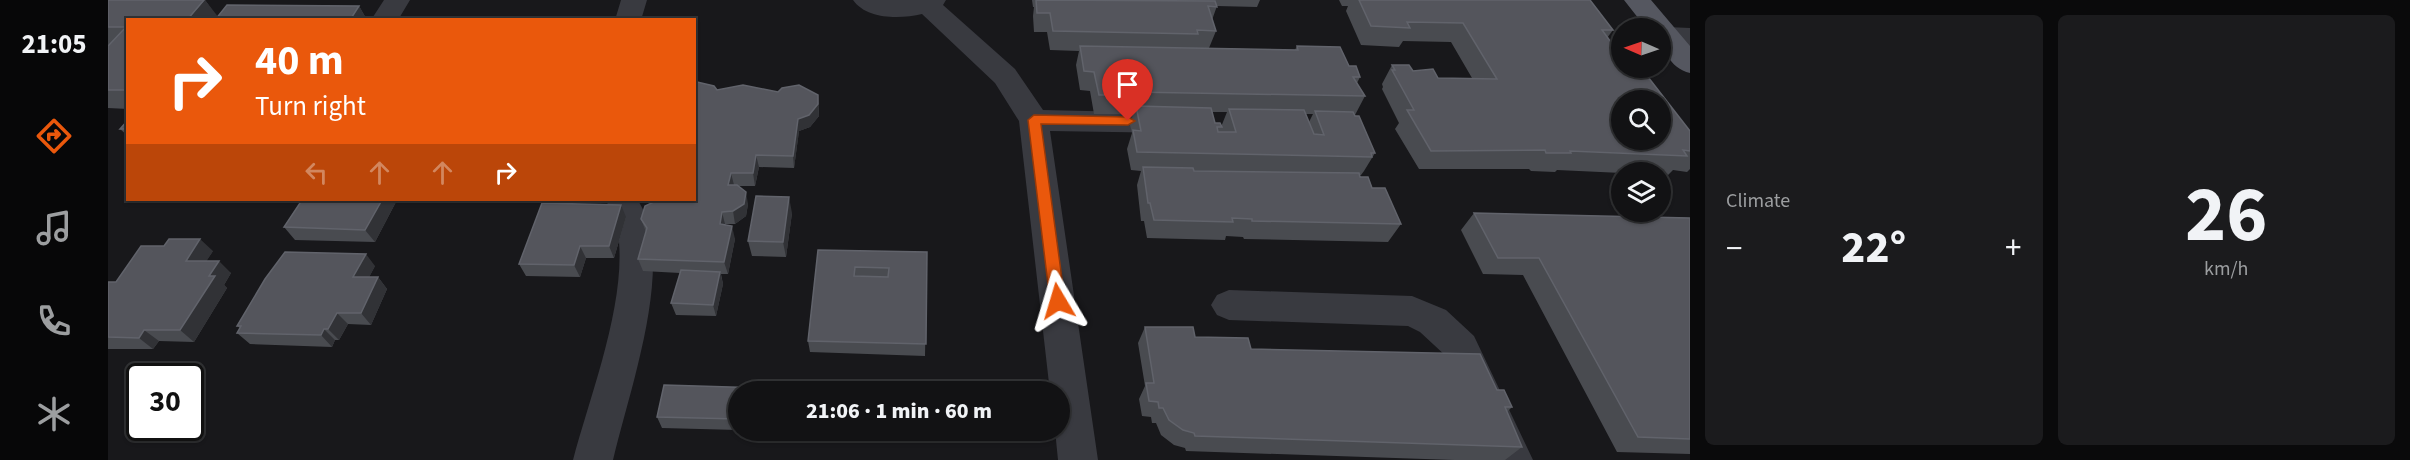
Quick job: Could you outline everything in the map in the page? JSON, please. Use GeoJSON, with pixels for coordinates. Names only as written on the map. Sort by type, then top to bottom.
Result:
{"type":"FeatureCollection","features":[{"type":"Feature","properties":{"kind":"main road"},"geometry":{"type":"LineString","coordinates":[[1637,0],[1679,36],[1690,63]]}},
{"type":"Feature","properties":{"kind":"street"},"geometry":{"type":"LineString","coordinates":[[385,18],[397,0]]}},
{"type":"Feature","properties":{"kind":"street"},"geometry":{"type":"LineString","coordinates":[[629,18],[634,0]]}},
{"type":"Feature","properties":{"kind":"street"},"geometry":{"type":"LineString","coordinates":[[866,0],[886,8],[900,10],[929,2],[1005,76],[1034,120],[1078,460]]}},
{"type":"Feature","properties":{"kind":"street"},"geometry":{"type":"LineString","coordinates":[[1034,120],[1206,124]]}},
{"type":"Feature","properties":{"kind":"street"},"geometry":{"type":"LineString","coordinates":[[593,460],[624,335],[634,282],[636,251],[633,224],[622,201]]}},
{"type":"Feature","properties":{"kind":"street"},"geometry":{"type":"LineString","coordinates":[[1229,304],[1412,311],[1433,321],[1461,347],[1513,460]]}},
{"type":"Feature","properties":{"kind":"building"},"geometry":{"type":"Polygon","coordinates":[[[108,0],[204,0],[189,18],[126,18],[126,27],[108,27],[108,0]]]}},
{"type":"Feature","properties":{"kind":"building"},"geometry":{"type":"Polygon","coordinates":[[[1036,0],[1215,1],[1217,7],[1208,6],[1216,31],[1197,30],[1198,34],[1053,31],[1050,13],[1037,13],[1036,0]]]}},
{"type":"Feature","properties":{"kind":"building"},"geometry":{"type":"Polygon","coordinates":[[[1359,0],[1590,0],[1611,27],[1611,30],[1602,30],[1611,42],[1611,78],[1649,78],[1658,90],[1611,90],[1611,150],[1671,150],[1671,107],[1690,131],[1690,151],[1683,150],[1687,156],[1570,151],[1571,153],[1546,153],[1545,150],[1431,151],[1407,110],[1414,110],[1392,70],[1395,70],[1392,65],[1409,65],[1413,71],[1433,69],[1438,78],[1497,79],[1463,23],[1407,22],[1410,28],[1371,26],[1359,0]]]}},
{"type":"Feature","properties":{"kind":"building"},"geometry":{"type":"Polygon","coordinates":[[[227,5],[359,6],[351,18],[217,18],[227,5]]]}},
{"type":"Feature","properties":{"kind":"building"},"geometry":{"type":"Polygon","coordinates":[[[126,27],[126,88],[124,90],[108,90],[108,46],[126,27]]]}},
{"type":"Feature","properties":{"kind":"building"},"geometry":{"type":"Polygon","coordinates":[[[1080,46],[1298,50],[1297,46],[1340,47],[1349,66],[1356,66],[1360,77],[1353,77],[1365,96],[1133,92],[1134,95],[1099,95],[1094,72],[1084,71],[1080,46]]]}},
{"type":"Feature","properties":{"kind":"building"},"geometry":{"type":"Polygon","coordinates":[[[696,82],[714,86],[717,90],[743,85],[778,92],[782,88],[799,85],[818,95],[818,104],[809,115],[798,119],[793,156],[756,155],[753,173],[731,173],[728,185],[737,185],[746,192],[744,204],[733,211],[722,212],[720,224],[732,226],[724,262],[638,259],[647,228],[641,219],[645,206],[656,201],[696,201],[696,82]]]}},
{"type":"Feature","properties":{"kind":"building"},"geometry":{"type":"Polygon","coordinates":[[[1136,106],[1211,108],[1215,123],[1220,123],[1222,127],[1217,127],[1218,132],[1236,132],[1229,109],[1304,110],[1314,134],[1324,135],[1315,111],[1353,112],[1355,116],[1359,116],[1375,153],[1371,153],[1372,157],[1137,152],[1133,130],[1141,131],[1136,106]]]}},
{"type":"Feature","properties":{"kind":"building"},"geometry":{"type":"Polygon","coordinates":[[[1143,167],[1193,168],[1194,171],[1359,173],[1360,177],[1368,177],[1372,188],[1385,188],[1401,224],[1252,221],[1252,219],[1232,218],[1233,222],[1154,220],[1150,203],[1148,203],[1143,167]]]}},
{"type":"Feature","properties":{"kind":"building"},"geometry":{"type":"Polygon","coordinates":[[[756,196],[789,197],[783,242],[748,241],[756,196]]]}},
{"type":"Feature","properties":{"kind":"building"},"geometry":{"type":"Polygon","coordinates":[[[301,201],[381,201],[365,230],[284,227],[301,201]]]}},
{"type":"Feature","properties":{"kind":"building"},"geometry":{"type":"Polygon","coordinates":[[[542,203],[621,205],[609,246],[580,246],[574,265],[519,264],[542,203]]]}},
{"type":"Feature","properties":{"kind":"building"},"geometry":{"type":"Polygon","coordinates":[[[1474,213],[1611,216],[1611,222],[1671,222],[1671,218],[1690,218],[1690,439],[1638,437],[1539,258],[1498,258],[1474,213]]]}},
{"type":"Feature","properties":{"kind":"building"},"geometry":{"type":"Polygon","coordinates":[[[169,239],[200,239],[186,261],[219,261],[209,276],[215,276],[180,330],[144,330],[139,338],[108,337],[108,282],[116,282],[141,246],[164,246],[169,239]]]}},
{"type":"Feature","properties":{"kind":"building"},"geometry":{"type":"Polygon","coordinates":[[[818,250],[927,252],[926,344],[808,341],[818,250]],[[855,267],[854,276],[888,277],[889,268],[855,267]]]}},
{"type":"Feature","properties":{"kind":"building"},"geometry":{"type":"Polygon","coordinates":[[[285,252],[366,254],[353,277],[378,277],[361,313],[337,313],[328,329],[324,329],[321,335],[237,333],[241,326],[237,326],[265,279],[285,252]]]}},
{"type":"Feature","properties":{"kind":"building"},"geometry":{"type":"Polygon","coordinates":[[[681,270],[720,272],[713,305],[671,303],[681,270]]]}},
{"type":"Feature","properties":{"kind":"building"},"geometry":{"type":"Polygon","coordinates":[[[1145,327],[1193,327],[1195,337],[1248,338],[1251,349],[1480,354],[1497,390],[1504,390],[1512,407],[1505,407],[1522,447],[1195,436],[1194,433],[1183,430],[1169,420],[1163,408],[1159,408],[1158,402],[1149,401],[1146,383],[1154,383],[1145,327]]]}},
{"type":"Feature","properties":{"kind":"building"},"geometry":{"type":"Polygon","coordinates":[[[664,385],[728,387],[728,419],[657,417],[664,385]]]}},
{"type":"Feature","properties":{"kind":"route"},"geometry":{"type":"LineString","coordinates":[[1058,301],[1034,120],[1128,121]]}}]}
